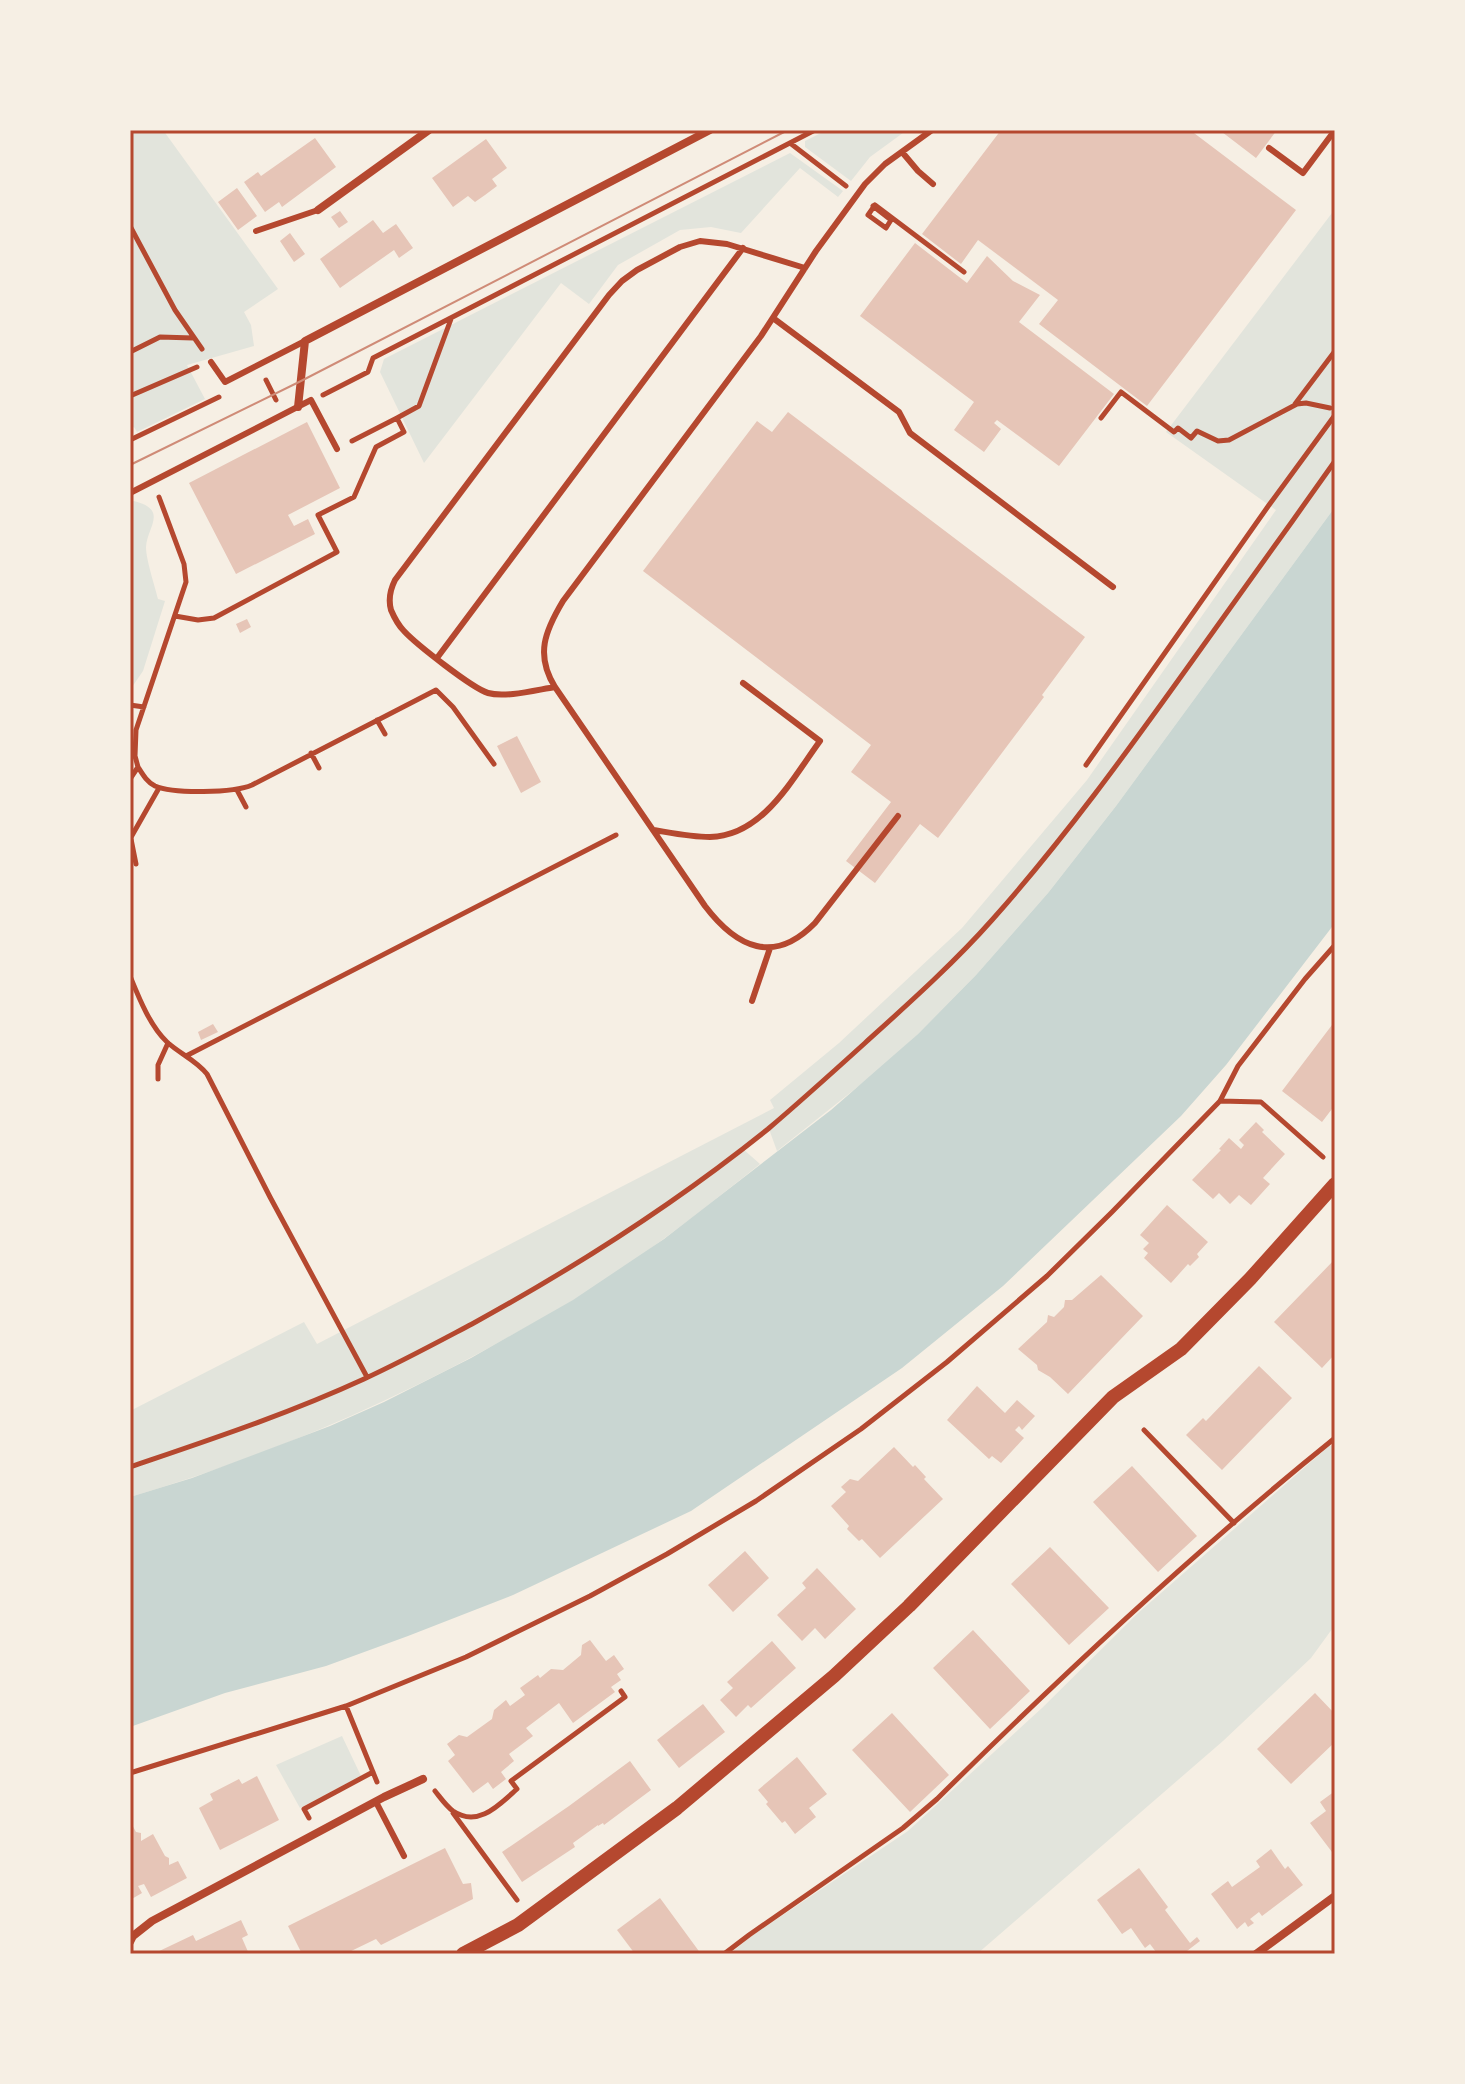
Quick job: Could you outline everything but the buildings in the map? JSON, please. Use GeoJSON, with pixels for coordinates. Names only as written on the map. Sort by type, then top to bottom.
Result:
{"type":"FeatureCollection","features":[{"type":"Feature","properties":{"kind":"street"},"geometry":{"type":"LineString","coordinates":[[318,210],[429,130]]}},
{"type":"Feature","properties":{"kind":"street"},"geometry":{"type":"LineString","coordinates":[[298,407],[305,341],[696,133],[710,130]]}},
{"type":"Feature","properties":{"kind":"street"},"geometry":{"type":"LineString","coordinates":[[463,1954],[518,1925],[677,1808],[834,1676],[909,1606],[1113,1397],[1181,1349],[1250,1279],[1335,1184]]}},
{"type":"Feature","properties":{"kind":"street"},"geometry":{"type":"LineString","coordinates":[[130,1942],[152,1921],[423,1779]]}},
{"type":"Feature","properties":{"kind":"street"},"geometry":{"type":"LineString","coordinates":[[1256,1954],[1335,1896]]}},
{"type":"Feature","properties":{"kind":"lane"},"geometry":{"type":"LineString","coordinates":[[898,816],[805,934],[770,948],[747,944],[719,924],[705,906],[555,687],[544,657],[548,628],[563,601],[773,318],[865,184],[880,168],[932,130]]}},
{"type":"Feature","properties":{"kind":"lane"},"geometry":{"type":"LineString","coordinates":[[1269,148],[1303,173],[1335,130]]}},
{"type":"Feature","properties":{"kind":"lane"},"geometry":{"type":"LineString","coordinates":[[902,152],[933,184]]}},
{"type":"Feature","properties":{"kind":"lane"},"geometry":{"type":"LineString","coordinates":[[256,231],[318,210]]}},
{"type":"Feature","properties":{"kind":"lane"},"geometry":{"type":"LineString","coordinates":[[555,687],[503,694],[488,693],[475,687],[408,635],[397,622],[391,609],[392,586],[622,281],[690,243],[712,242],[743,248],[805,268]]}},
{"type":"Feature","properties":{"kind":"lane"},"geometry":{"type":"LineString","coordinates":[[437,658],[743,248]]}},
{"type":"Feature","properties":{"kind":"lane"},"geometry":{"type":"LineString","coordinates":[[773,318],[899,412],[910,433],[1113,587]]}},
{"type":"Feature","properties":{"kind":"lane"},"geometry":{"type":"LineString","coordinates":[[211,362],[225,382],[305,341]]}},
{"type":"Feature","properties":{"kind":"lane"},"geometry":{"type":"LineString","coordinates":[[130,493],[311,400],[337,449]]}},
{"type":"Feature","properties":{"kind":"lane"},"geometry":{"type":"LineString","coordinates":[[654,830],[711,837],[742,830],[769,807],[820,741],[743,683]]}},
{"type":"Feature","properties":{"kind":"lane"},"geometry":{"type":"LineString","coordinates":[[752,1001],[770,948]]}},
{"type":"Feature","properties":{"kind":"lane"},"geometry":{"type":"LineString","coordinates":[[376,1802],[404,1856]]}},
{"type":"Feature","properties":{"kind":"path"},"geometry":{"type":"LineString","coordinates":[[311,400],[368,372],[373,358],[815,130]]}},
{"type":"Feature","properties":{"kind":"path"},"geometry":{"type":"LineString","coordinates":[[790,143],[846,186]]}},
{"type":"Feature","properties":{"kind":"path"},"geometry":{"type":"LineString","coordinates":[[873,206],[891,220],[886,228],[883,226],[868,215],[875,205],[964,272]]}},
{"type":"Feature","properties":{"kind":"path"},"geometry":{"type":"LineString","coordinates":[[130,226],[175,310],[211,362],[130,396]]}},
{"type":"Feature","properties":{"kind":"path"},"geometry":{"type":"LineString","coordinates":[[337,449],[419,406],[452,318]]}},
{"type":"Feature","properties":{"kind":"path"},"geometry":{"type":"LineString","coordinates":[[130,352],[160,337],[194,338]]}},
{"type":"Feature","properties":{"kind":"path"},"geometry":{"type":"LineString","coordinates":[[1294,405],[1335,351]]}},
{"type":"Feature","properties":{"kind":"path"},"geometry":{"type":"LineString","coordinates":[[259,365],[278,405]]}},
{"type":"Feature","properties":{"kind":"path"},"geometry":{"type":"LineString","coordinates":[[1101,418],[1121,392],[1174,432],[1178,428],[1191,438],[1197,431],[1221,442],[1294,405],[1308,403],[1330,408]]}},
{"type":"Feature","properties":{"kind":"path"},"geometry":{"type":"LineString","coordinates":[[130,440],[224,395]]}},
{"type":"Feature","properties":{"kind":"path"},"geometry":{"type":"LineString","coordinates":[[1086,765],[1335,415]]}},
{"type":"Feature","properties":{"kind":"path"},"geometry":{"type":"LineString","coordinates":[[175,616],[198,620],[214,618],[337,552],[318,515],[354,497],[376,447],[404,432],[397,418]]}},
{"type":"Feature","properties":{"kind":"path"},"geometry":{"type":"LineString","coordinates":[[130,1467],[281,1414],[368,1378],[517,1299],[653,1214],[783,1116],[941,972],[1028,879],[1083,810],[1335,461]]}},
{"type":"Feature","properties":{"kind":"path"},"geometry":{"type":"LineString","coordinates":[[153,481],[186,573],[184,590],[136,730],[135,756],[147,781],[159,788],[209,792],[237,790],[436,690],[453,707],[494,764]]}},
{"type":"Feature","properties":{"kind":"path"},"geometry":{"type":"LineString","coordinates":[[130,705],[144,707]]}},
{"type":"Feature","properties":{"kind":"path"},"geometry":{"type":"LineString","coordinates":[[377,720],[385,734]]}},
{"type":"Feature","properties":{"kind":"path"},"geometry":{"type":"LineString","coordinates":[[311,753],[319,768]]}},
{"type":"Feature","properties":{"kind":"path"},"geometry":{"type":"LineString","coordinates":[[130,779],[138,767]]}},
{"type":"Feature","properties":{"kind":"path"},"geometry":{"type":"LineString","coordinates":[[136,864],[131,839],[159,788]]}},
{"type":"Feature","properties":{"kind":"path"},"geometry":{"type":"LineString","coordinates":[[237,790],[246,807]]}},
{"type":"Feature","properties":{"kind":"path"},"geometry":{"type":"LineString","coordinates":[[186,1056],[616,835]]}},
{"type":"Feature","properties":{"kind":"path"},"geometry":{"type":"LineString","coordinates":[[130,1773],[346,1706],[466,1657],[654,1561],[756,1501],[861,1429],[947,1362],[1047,1276],[1112,1212],[1220,1101],[1238,1066],[1335,945]]}},
{"type":"Feature","properties":{"kind":"path"},"geometry":{"type":"LineString","coordinates":[[130,976],[157,1030],[168,1043],[207,1074],[368,1378]]}},
{"type":"Feature","properties":{"kind":"path"},"geometry":{"type":"LineString","coordinates":[[158,1079],[158,1065],[168,1043]]}},
{"type":"Feature","properties":{"kind":"path"},"geometry":{"type":"LineString","coordinates":[[1220,1101],[1261,1102],[1323,1157]]}},
{"type":"Feature","properties":{"kind":"path"},"geometry":{"type":"LineString","coordinates":[[1144,1430],[1234,1523]]}},
{"type":"Feature","properties":{"kind":"path"},"geometry":{"type":"LineString","coordinates":[[724,1954],[903,1828],[1139,1607],[1335,1438]]}},
{"type":"Feature","properties":{"kind":"path"},"geometry":{"type":"LineString","coordinates":[[450,1809],[469,1816],[484,1816],[492,1811],[517,1789],[511,1781],[625,1697],[621,1691]]}},
{"type":"Feature","properties":{"kind":"path"},"geometry":{"type":"LineString","coordinates":[[346,1706],[379,1787]]}},
{"type":"Feature","properties":{"kind":"path"},"geometry":{"type":"LineString","coordinates":[[311,1822],[304,1809],[373,1772]]}},
{"type":"Feature","properties":{"kind":"path"},"geometry":{"type":"LineString","coordinates":[[435,1791],[517,1900]]}},
{"type":"Feature","properties":{"kind":"shaded area"},"geometry":{"type":"Polygon","coordinates":[[[130,130],[163,130],[278,289],[244,312],[251,325],[254,346],[187,365],[205,399],[137,432],[134,427],[130,429],[130,130]]]}},
{"type":"Feature","properties":{"kind":"shaded area"},"geometry":{"type":"Polygon","coordinates":[[[827,130],[907,130],[870,157],[851,181],[805,147],[805,141],[827,130]]]}},
{"type":"Feature","properties":{"kind":"shaded area"},"geometry":{"type":"Polygon","coordinates":[[[790,153],[843,191],[838,197],[800,168],[741,233],[711,227],[680,230],[618,265],[589,304],[561,283],[424,463],[380,372],[384,359],[790,153]]]}},
{"type":"Feature","properties":{"kind":"shaded area"},"geometry":{"type":"Polygon","coordinates":[[[1335,209],[1335,507],[1116,806],[1048,893],[976,975],[875,1073],[777,1151],[769,1129],[743,1149],[760,1164],[646,1252],[574,1300],[464,1361],[372,1407],[277,1447],[130,1497],[130,1411],[304,1322],[317,1344],[774,1108],[770,1100],[839,1043],[962,928],[1087,780],[1276,510],[1166,432],[1335,209]]]}},
{"type":"Feature","properties":{"kind":"shaded area"},"geometry":{"type":"Polygon","coordinates":[[[134,501],[151,509],[153,514],[146,552],[158,599],[165,601],[143,671],[130,690],[130,503],[134,501]]]}},
{"type":"Feature","properties":{"kind":"shaded area"},"geometry":{"type":"Polygon","coordinates":[[[1335,507],[1335,923],[1226,1065],[1181,1116],[1003,1286],[902,1368],[691,1511],[513,1595],[408,1636],[326,1666],[225,1693],[130,1727],[130,1497],[192,1478],[330,1426],[471,1358],[573,1300],[664,1239],[831,1110],[918,1034],[976,975],[1048,893],[1116,806],[1335,507]]]}},
{"type":"Feature","properties":{"kind":"shaded area"},"geometry":{"type":"Polygon","coordinates":[[[1329,1446],[1335,1446],[1335,1625],[1311,1658],[1223,1741],[977,1954],[730,1954],[750,1937],[908,1831],[1042,1708],[1137,1614],[1329,1446]]]}},
{"type":"Feature","properties":{"kind":"shaded area"},"geometry":{"type":"Polygon","coordinates":[[[342,1736],[361,1776],[300,1808],[276,1765],[342,1736]]]}},
{"type":"Feature","properties":{"kind":"tram line"},"geometry":{"type":"LineString","coordinates":[[130,465],[301,381],[788,130]]}}]}
